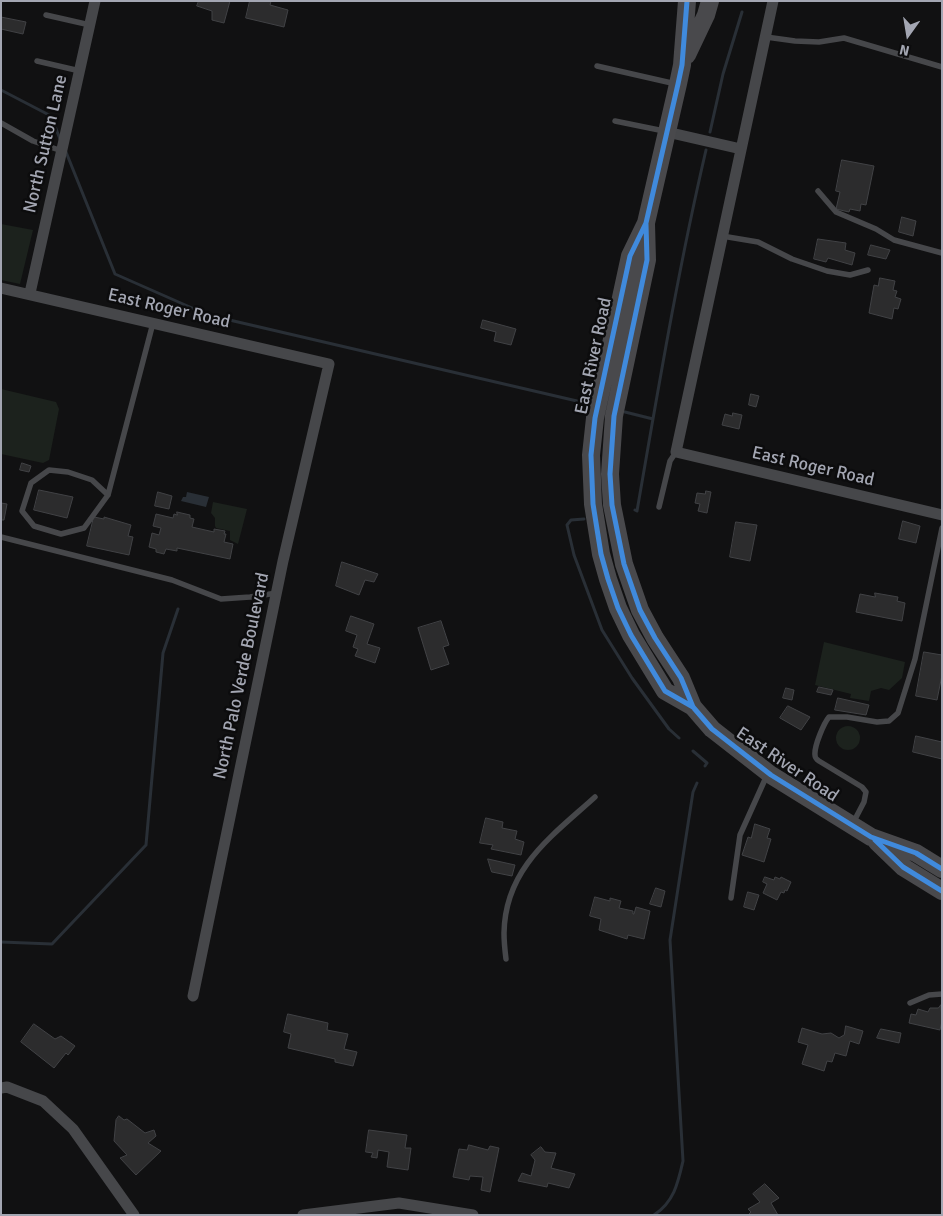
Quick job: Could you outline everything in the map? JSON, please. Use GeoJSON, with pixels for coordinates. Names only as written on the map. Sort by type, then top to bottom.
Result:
{"type":"FeatureCollection","features":[{"type":"Feature","properties":{"kind":"main road","name":"East River Road"},"geometry":{"type":"LineString","coordinates":[[687,1],[682,65],[678,84],[646,222],[630,256],[598,400],[591,455],[593,504],[601,554],[608,579],[630,635],[665,691],[693,707],[712,729],[768,773],[871,837],[903,867],[942,891]]}},
{"type":"Feature","properties":{"kind":"main road","name":"East River Road"},"geometry":{"type":"LineString","coordinates":[[682,65],[706,15],[710,1]]}},
{"type":"Feature","properties":{"kind":"main road","name":"East River Road"},"geometry":{"type":"LineString","coordinates":[[871,837],[916,853],[942,869]]}},
{"type":"Feature","properties":{"kind":"street","name":"North Sutton Lane"},"geometry":{"type":"LineString","coordinates":[[30,293],[95,1]]}},
{"type":"Feature","properties":{"kind":"street"},"geometry":{"type":"LineString","coordinates":[[676,452],[774,1]]}},
{"type":"Feature","properties":{"kind":"street"},"geometry":{"type":"LineString","coordinates":[[667,132],[741,149]]}},
{"type":"Feature","properties":{"kind":"street","name":"East Roger Road"},"geometry":{"type":"LineString","coordinates":[[1,288],[30,293],[329,364]]}},
{"type":"Feature","properties":{"kind":"street","name":"North Palo Verde Boulevard"},"geometry":{"type":"LineString","coordinates":[[193,996],[285,552],[329,364]]}},
{"type":"Feature","properties":{"kind":"street","name":"East Roger Road"},"geometry":{"type":"LineString","coordinates":[[676,452],[942,516]]}},
{"type":"Feature","properties":{"kind":"street"},"geometry":{"type":"LineString","coordinates":[[1,1088],[7,1087],[43,1101],[74,1129],[134,1215]]}},
{"type":"Feature","properties":{"kind":"street"},"geometry":{"type":"LineString","coordinates":[[302,1215],[399,1203],[473,1215]]}},
{"type":"Feature","properties":{"kind":"lane"},"geometry":{"type":"LineString","coordinates":[[46,15],[90,25]]}},
{"type":"Feature","properties":{"kind":"lane"},"geometry":{"type":"LineString","coordinates":[[766,37],[795,42],[819,42],[844,38],[942,67]]}},
{"type":"Feature","properties":{"kind":"lane"},"geometry":{"type":"LineString","coordinates":[[37,61],[80,71]]}},
{"type":"Feature","properties":{"kind":"lane"},"geometry":{"type":"LineString","coordinates":[[597,66],[678,84]]}},
{"type":"Feature","properties":{"kind":"lane"},"geometry":{"type":"LineString","coordinates":[[615,121],[667,132]]}},
{"type":"Feature","properties":{"kind":"lane"},"geometry":{"type":"LineString","coordinates":[[1,123],[33,142],[62,151]]}},
{"type":"Feature","properties":{"kind":"lane"},"geometry":{"type":"LineString","coordinates":[[818,191],[836,212],[894,240],[942,253]]}},
{"type":"Feature","properties":{"kind":"lane"},"geometry":{"type":"LineString","coordinates":[[722,236],[758,242],[792,259],[827,271],[850,275],[868,270]]}},
{"type":"Feature","properties":{"kind":"lane"},"geometry":{"type":"LineString","coordinates":[[108,495],[92,480],[68,472],[49,470],[30,483],[22,511],[34,526],[61,534],[84,528],[108,495],[153,323]]}},
{"type":"Feature","properties":{"kind":"lane"},"geometry":{"type":"LineString","coordinates":[[660,507],[670,461],[676,452]]}},
{"type":"Feature","properties":{"kind":"lane"},"geometry":{"type":"LineString","coordinates":[[852,825],[864,802],[866,792],[862,787],[819,761],[814,754],[816,746],[829,717],[847,717],[877,722],[889,721],[898,713],[915,658],[942,528]]}},
{"type":"Feature","properties":{"kind":"lane"},"geometry":{"type":"LineString","coordinates":[[1,537],[172,580],[221,599],[250,598],[277,593]]}},
{"type":"Feature","properties":{"kind":"lane"},"geometry":{"type":"LineString","coordinates":[[731,898],[740,835],[768,773]]}},
{"type":"Feature","properties":{"kind":"lane"},"geometry":{"type":"LineString","coordinates":[[506,960],[504,932],[509,898],[521,871],[530,858],[550,837],[595,797]]}},
{"type":"Feature","properties":{"kind":"lane"},"geometry":{"type":"LineString","coordinates":[[910,1003],[929,995],[942,994]]}},
{"type":"Feature","properties":{"kind":"shaded area"},"geometry":{"type":"Polygon","coordinates":[[[1,224],[33,230],[20,284],[1,280],[1,224]]]}},
{"type":"Feature","properties":{"kind":"shaded area"},"geometry":{"type":"Polygon","coordinates":[[[1,389],[56,402],[59,409],[49,460],[43,463],[1,454],[1,389]]]}},
{"type":"Feature","properties":{"kind":"shaded area"},"geometry":{"type":"Polygon","coordinates":[[[187,492],[209,497],[206,507],[181,501],[183,497],[186,497],[187,492]]]}},
{"type":"Feature","properties":{"kind":"shaded area"},"geometry":{"type":"Polygon","coordinates":[[[213,502],[247,509],[238,544],[230,540],[230,531],[216,528],[215,518],[211,513],[213,502]]]}},
{"type":"Feature","properties":{"kind":"shaded area"},"geometry":{"type":"Polygon","coordinates":[[[824,642],[905,662],[902,678],[889,690],[881,688],[871,691],[869,701],[850,698],[851,694],[815,685],[824,642]]]}},
{"type":"Feature","properties":{"kind":"shaded area"},"geometry":{"type":"Polygon","coordinates":[[[848,726],[856,730],[860,738],[856,746],[848,750],[840,746],[836,738],[840,730],[848,726]]]}},
{"type":"Feature","properties":{"kind":"building"},"geometry":{"type":"Polygon","coordinates":[[[199,1],[230,1],[224,23],[212,20],[212,11],[197,6],[199,1]]]}},
{"type":"Feature","properties":{"kind":"building"},"geometry":{"type":"Polygon","coordinates":[[[250,1],[271,1],[270,5],[288,10],[284,27],[246,18],[250,1]]]}},
{"type":"Feature","properties":{"kind":"building"},"geometry":{"type":"Polygon","coordinates":[[[1,17],[26,22],[23,34],[1,29],[1,17]]]}},
{"type":"Feature","properties":{"kind":"building"},"geometry":{"type":"Polygon","coordinates":[[[842,160],[874,166],[866,205],[861,204],[860,211],[850,209],[849,212],[836,209],[840,192],[836,191],[842,160]]]}},
{"type":"Feature","properties":{"kind":"building"},"geometry":{"type":"Polygon","coordinates":[[[902,217],[916,221],[913,236],[899,232],[902,217]]]}},
{"type":"Feature","properties":{"kind":"building"},"geometry":{"type":"Polygon","coordinates":[[[818,239],[846,243],[845,250],[855,253],[852,265],[828,258],[826,262],[814,259],[818,239]]]}},
{"type":"Feature","properties":{"kind":"building"},"geometry":{"type":"Polygon","coordinates":[[[871,245],[890,250],[886,259],[868,255],[871,245]]]}},
{"type":"Feature","properties":{"kind":"building"},"geometry":{"type":"Polygon","coordinates":[[[880,278],[895,281],[893,290],[897,291],[895,297],[901,299],[898,309],[894,308],[892,319],[869,313],[874,285],[878,286],[880,278]]]}},
{"type":"Feature","properties":{"kind":"building"},"geometry":{"type":"Polygon","coordinates":[[[483,320],[516,329],[511,345],[494,341],[496,332],[481,328],[483,320]]]}},
{"type":"Feature","properties":{"kind":"building"},"geometry":{"type":"Polygon","coordinates":[[[751,394],[759,396],[756,407],[749,405],[751,394]]]}},
{"type":"Feature","properties":{"kind":"building"},"geometry":{"type":"Polygon","coordinates":[[[733,413],[742,415],[739,429],[722,425],[725,414],[732,416],[733,413]]]}},
{"type":"Feature","properties":{"kind":"building"},"geometry":{"type":"Polygon","coordinates":[[[22,463],[31,466],[29,472],[20,470],[22,463]]]}},
{"type":"Feature","properties":{"kind":"building"},"geometry":{"type":"Polygon","coordinates":[[[39,490],[73,497],[67,518],[34,510],[39,490]]]}},
{"type":"Feature","properties":{"kind":"building"},"geometry":{"type":"Polygon","coordinates":[[[706,491],[711,492],[707,513],[698,511],[700,504],[695,503],[697,493],[705,494],[706,491]]]}},
{"type":"Feature","properties":{"kind":"building"},"geometry":{"type":"Polygon","coordinates":[[[158,492],[172,496],[169,509],[155,506],[158,492]]]}},
{"type":"Feature","properties":{"kind":"building"},"geometry":{"type":"Polygon","coordinates":[[[1,503],[7,504],[4,520],[1,520],[1,503]]]}},
{"type":"Feature","properties":{"kind":"building"},"geometry":{"type":"Polygon","coordinates":[[[177,512],[190,515],[190,518],[194,519],[192,527],[214,532],[214,529],[225,531],[224,542],[233,544],[230,559],[177,548],[177,551],[166,549],[164,554],[156,552],[156,549],[149,547],[152,533],[159,535],[161,528],[153,526],[156,514],[173,518],[174,514],[177,515],[177,512]]]}},
{"type":"Feature","properties":{"kind":"building"},"geometry":{"type":"Polygon","coordinates":[[[94,517],[104,519],[104,517],[131,525],[128,536],[133,537],[129,555],[87,546],[94,517]]]}},
{"type":"Feature","properties":{"kind":"building"},"geometry":{"type":"Polygon","coordinates":[[[903,521],[920,526],[916,543],[899,539],[903,521]]]}},
{"type":"Feature","properties":{"kind":"building"},"geometry":{"type":"Polygon","coordinates":[[[736,522],[757,525],[750,561],[730,557],[736,522]]]}},
{"type":"Feature","properties":{"kind":"building"},"geometry":{"type":"Polygon","coordinates":[[[342,562],[378,574],[374,582],[365,580],[359,595],[336,586],[342,562]]]}},
{"type":"Feature","properties":{"kind":"building"},"geometry":{"type":"Polygon","coordinates":[[[875,593],[898,597],[897,601],[905,603],[902,621],[856,612],[860,594],[875,597],[875,593]]]}},
{"type":"Feature","properties":{"kind":"building"},"geometry":{"type":"Polygon","coordinates":[[[351,616],[374,624],[367,644],[380,648],[375,663],[355,656],[358,649],[353,647],[357,635],[346,631],[351,616]]]}},
{"type":"Feature","properties":{"kind":"building"},"geometry":{"type":"Polygon","coordinates":[[[441,621],[449,645],[443,647],[449,664],[431,670],[418,628],[441,621]]]}},
{"type":"Feature","properties":{"kind":"building"},"geometry":{"type":"Polygon","coordinates":[[[924,652],[942,655],[942,675],[937,700],[916,696],[924,652]]]}},
{"type":"Feature","properties":{"kind":"building"},"geometry":{"type":"Polygon","coordinates":[[[819,687],[833,690],[831,695],[817,692],[819,687]]]}},
{"type":"Feature","properties":{"kind":"building"},"geometry":{"type":"Polygon","coordinates":[[[786,688],[794,690],[792,700],[783,698],[786,688]]]}},
{"type":"Feature","properties":{"kind":"building"},"geometry":{"type":"Polygon","coordinates":[[[838,698],[869,705],[866,715],[835,710],[838,698]]]}},
{"type":"Feature","properties":{"kind":"building"},"geometry":{"type":"Polygon","coordinates":[[[788,706],[810,717],[801,730],[780,718],[788,706]]]}},
{"type":"Feature","properties":{"kind":"building"},"geometry":{"type":"Polygon","coordinates":[[[916,736],[942,742],[942,759],[913,752],[916,736]]]}},
{"type":"Feature","properties":{"kind":"building"},"geometry":{"type":"Polygon","coordinates":[[[486,818],[503,822],[502,828],[517,831],[515,839],[524,842],[521,855],[491,849],[493,845],[480,843],[486,818]]]}},
{"type":"Feature","properties":{"kind":"building"},"geometry":{"type":"Polygon","coordinates":[[[755,824],[770,829],[767,838],[771,839],[764,862],[742,855],[748,837],[751,838],[755,824]]]}},
{"type":"Feature","properties":{"kind":"building"},"geometry":{"type":"Polygon","coordinates":[[[488,859],[515,865],[512,876],[492,872],[488,859]]]}},
{"type":"Feature","properties":{"kind":"building"},"geometry":{"type":"Polygon","coordinates":[[[765,877],[774,880],[775,877],[780,879],[781,877],[791,882],[787,891],[781,892],[777,900],[763,893],[767,884],[763,882],[765,877]]]}},
{"type":"Feature","properties":{"kind":"building"},"geometry":{"type":"Polygon","coordinates":[[[656,888],[665,891],[661,907],[650,904],[656,888]]]}},
{"type":"Feature","properties":{"kind":"building"},"geometry":{"type":"Polygon","coordinates":[[[748,892],[759,895],[754,910],[744,907],[748,892]]]}},
{"type":"Feature","properties":{"kind":"building"},"geometry":{"type":"Polygon","coordinates":[[[595,897],[610,901],[610,898],[621,901],[619,908],[633,911],[633,914],[636,907],[650,911],[644,939],[628,935],[627,939],[599,930],[601,919],[590,916],[595,897]]]}},
{"type":"Feature","properties":{"kind":"building"},"geometry":{"type":"Polygon","coordinates":[[[941,1005],[942,1021],[940,1030],[909,1023],[911,1014],[916,1015],[918,1009],[928,1012],[930,1008],[938,1008],[941,1005]]]}},
{"type":"Feature","properties":{"kind":"building"},"geometry":{"type":"Polygon","coordinates":[[[288,1014],[328,1023],[327,1030],[348,1034],[344,1049],[357,1052],[353,1066],[335,1062],[335,1059],[288,1048],[291,1034],[284,1032],[288,1014]]]}},
{"type":"Feature","properties":{"kind":"building"},"geometry":{"type":"Polygon","coordinates":[[[34,1024],[55,1039],[61,1036],[75,1046],[68,1055],[66,1053],[54,1068],[21,1042],[34,1024]]]}},
{"type":"Feature","properties":{"kind":"building"},"geometry":{"type":"Polygon","coordinates":[[[846,1026],[863,1031],[859,1044],[850,1041],[846,1056],[835,1053],[832,1062],[827,1061],[824,1071],[802,1064],[808,1045],[798,1042],[802,1028],[822,1034],[831,1033],[839,1038],[844,1035],[846,1026]]]}},
{"type":"Feature","properties":{"kind":"building"},"geometry":{"type":"Polygon","coordinates":[[[881,1029],[901,1033],[899,1043],[877,1038],[881,1029]]]}},
{"type":"Feature","properties":{"kind":"building"},"geometry":{"type":"Polygon","coordinates":[[[119,1116],[124,1120],[127,1119],[145,1133],[154,1130],[156,1136],[148,1143],[161,1151],[136,1175],[120,1158],[127,1155],[114,1141],[116,1120],[119,1116]]]}},
{"type":"Feature","properties":{"kind":"building"},"geometry":{"type":"Polygon","coordinates":[[[369,1130],[407,1135],[405,1148],[411,1148],[408,1170],[387,1167],[389,1152],[378,1150],[377,1158],[371,1157],[373,1153],[366,1152],[369,1130]]]}},
{"type":"Feature","properties":{"kind":"building"},"geometry":{"type":"Polygon","coordinates":[[[469,1145],[488,1150],[490,1146],[499,1148],[490,1192],[481,1190],[483,1177],[470,1176],[469,1180],[453,1177],[459,1149],[467,1150],[469,1145]]]}},
{"type":"Feature","properties":{"kind":"building"},"geometry":{"type":"Polygon","coordinates":[[[541,1147],[545,1152],[556,1153],[551,1168],[575,1174],[569,1188],[548,1183],[547,1187],[518,1181],[522,1173],[531,1176],[535,1160],[531,1155],[541,1147]]]}},
{"type":"Feature","properties":{"kind":"building"},"geometry":{"type":"Polygon","coordinates":[[[765,1184],[779,1198],[771,1203],[778,1215],[748,1215],[751,1212],[748,1209],[760,1202],[753,1194],[765,1184]]]}},
{"type":"Feature","properties":{"kind":"waterway"},"geometry":{"type":"LineString","coordinates":[[710,132],[723,74],[742,12]]}},
{"type":"Feature","properties":{"kind":"waterway"},"geometry":{"type":"LineString","coordinates":[[1,90],[51,116],[60,139]]}},
{"type":"Feature","properties":{"kind":"waterway"},"geometry":{"type":"LineString","coordinates":[[635,510],[637,511],[677,285],[706,150]]}},
{"type":"Feature","properties":{"kind":"waterway"},"geometry":{"type":"LineString","coordinates":[[66,152],[115,274],[208,315],[577,401]]}},
{"type":"Feature","properties":{"kind":"waterway"},"geometry":{"type":"LineString","coordinates":[[625,412],[653,419]]}},
{"type":"Feature","properties":{"kind":"waterway"},"geometry":{"type":"LineString","coordinates":[[584,519],[571,520],[567,525],[574,555],[602,630],[632,678],[669,729],[679,738]]}},
{"type":"Feature","properties":{"kind":"waterway"},"geometry":{"type":"LineString","coordinates":[[1,942],[52,944],[146,845],[163,653],[178,609]]}},
{"type":"Feature","properties":{"kind":"waterway"},"geometry":{"type":"LineString","coordinates":[[693,751],[707,763],[705,766]]}},
{"type":"Feature","properties":{"kind":"waterway"},"geometry":{"type":"LineString","coordinates":[[654,1215],[671,1198],[683,1161],[670,940],[693,792],[697,783]]}},
{"type":"Feature","properties":{"kind":"cycle path"},"geometry":{"type":"LineString","coordinates":[[687,1],[682,65],[678,84],[646,223],[630,256],[595,418],[591,455],[593,504],[601,554],[608,579],[618,608],[631,635],[665,691],[693,707],[712,729],[771,775],[871,837],[916,853],[942,869]]}},
{"type":"Feature","properties":{"kind":"cycle path"},"geometry":{"type":"LineString","coordinates":[[646,224],[647,260],[614,416],[610,474],[612,505],[624,564],[640,610],[655,638],[681,678],[693,707]]}},
{"type":"Feature","properties":{"kind":"cycle path"},"geometry":{"type":"LineString","coordinates":[[875,840],[903,867],[942,891]]}}]}
